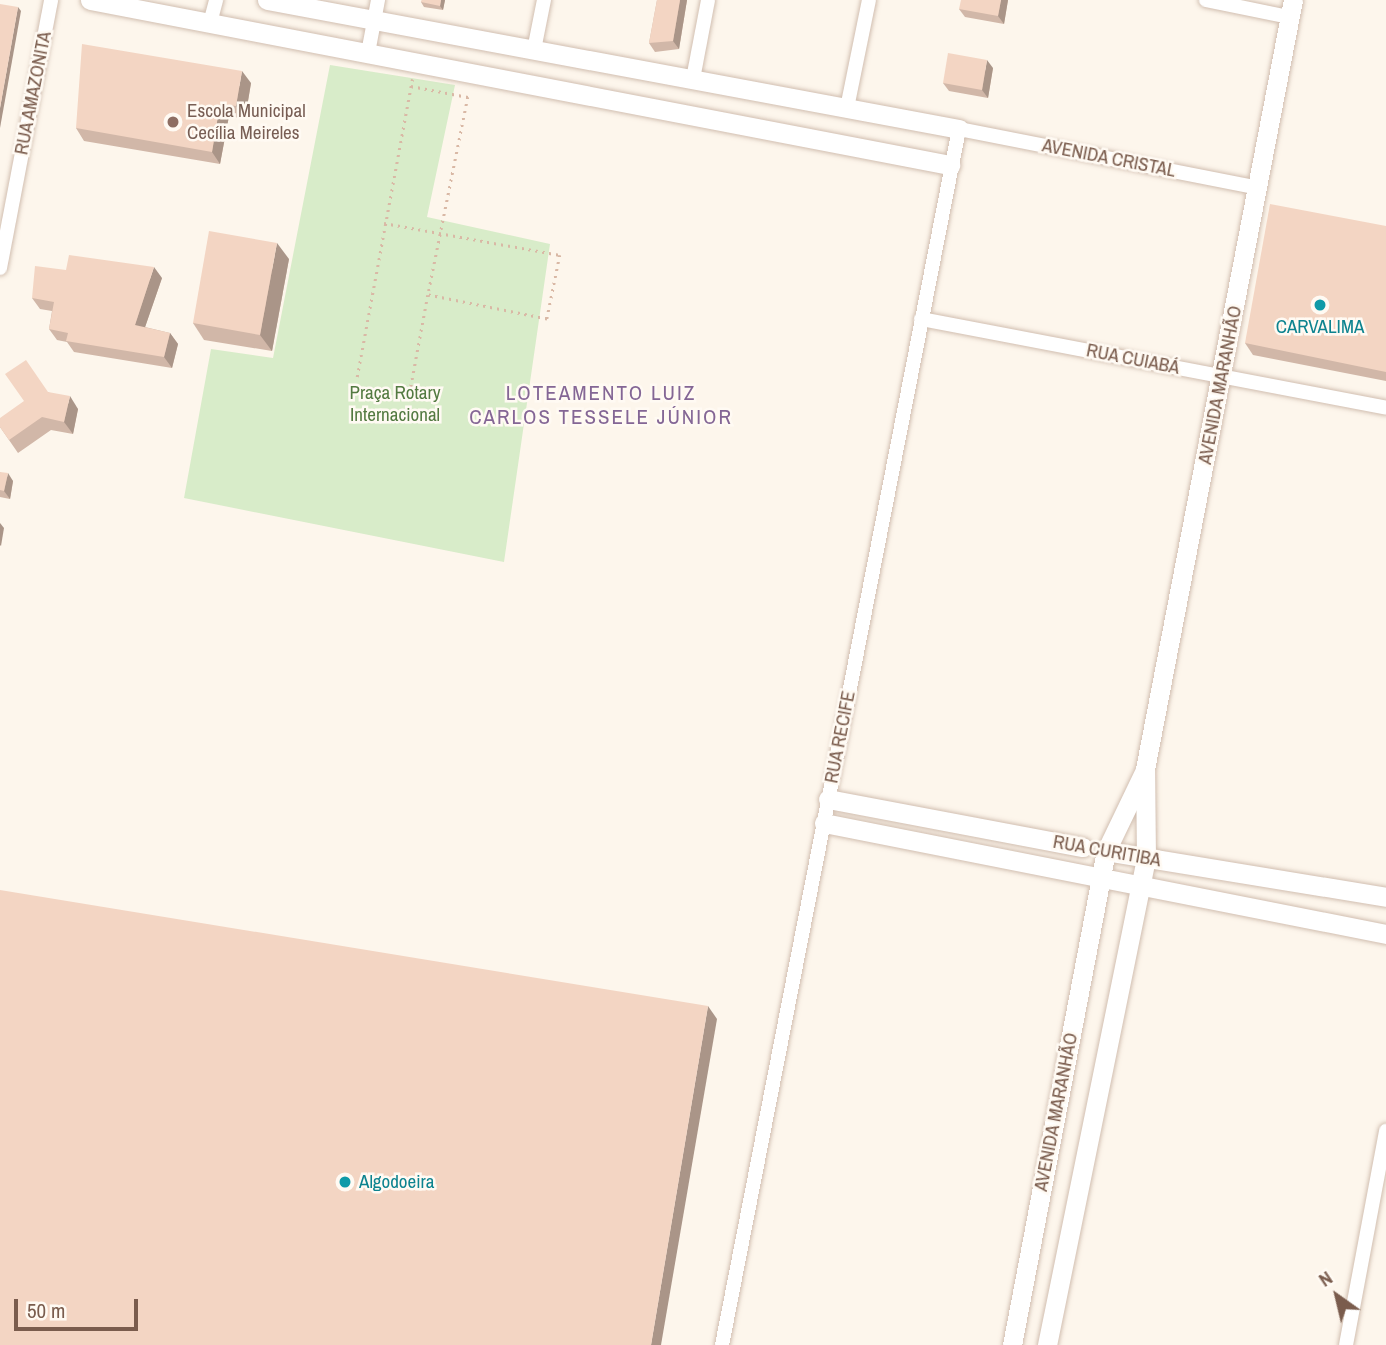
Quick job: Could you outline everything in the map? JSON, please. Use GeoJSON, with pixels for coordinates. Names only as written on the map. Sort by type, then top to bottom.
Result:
{"type":"FeatureCollection","features":[{"type":"Feature","properties":{"kind":"street","name":"RUA AMAZONITA"},"geometry":{"type":"LineString","coordinates":[[0,268],[51,0]]}},
{"type":"Feature","properties":{"kind":"street"},"geometry":{"type":"LineString","coordinates":[[90,0],[950,165]]}},
{"type":"Feature","properties":{"kind":"street"},"geometry":{"type":"LineString","coordinates":[[210,23],[216,0]]}},
{"type":"Feature","properties":{"kind":"street"},"geometry":{"type":"LineString","coordinates":[[267,0],[959,129]]}},
{"type":"Feature","properties":{"kind":"street"},"geometry":{"type":"LineString","coordinates":[[368,53],[378,0]]}},
{"type":"Feature","properties":{"kind":"street"},"geometry":{"type":"LineString","coordinates":[[534,50],[544,0]]}},
{"type":"Feature","properties":{"kind":"street"},"geometry":{"type":"LineString","coordinates":[[693,79],[708,0]]}},
{"type":"Feature","properties":{"kind":"street"},"geometry":{"type":"LineString","coordinates":[[847,108],[869,0]]}},
{"type":"Feature","properties":{"kind":"street"},"geometry":{"type":"LineString","coordinates":[[1206,0],[1291,8]]}},
{"type":"Feature","properties":{"kind":"street","name":"AVENIDA MARANHÃO"},"geometry":{"type":"LineString","coordinates":[[1047,1345],[1146,858],[1145,769],[1259,188],[1291,8]]}},
{"type":"Feature","properties":{"kind":"street","name":"AVENIDA CRISTAL"},"geometry":{"type":"LineString","coordinates":[[959,129],[1259,188]]}},
{"type":"Feature","properties":{"kind":"street","name":"RUA RECIFE"},"geometry":{"type":"LineString","coordinates":[[722,1345],[959,129]]}},
{"type":"Feature","properties":{"kind":"street","name":"RUA CUIABÁ"},"geometry":{"type":"LineString","coordinates":[[921,319],[1386,408]]}},
{"type":"Feature","properties":{"kind":"street","name":"AVENIDA MARANHÃO"},"geometry":{"type":"LineString","coordinates":[[1012,1345],[1106,851],[1145,769]]}},
{"type":"Feature","properties":{"kind":"street","name":"RUA CURITIBA"},"geometry":{"type":"LineString","coordinates":[[828,799],[1083,847],[1386,897]]}},
{"type":"Feature","properties":{"kind":"street","name":"RUA CURITIBA"},"geometry":{"type":"LineString","coordinates":[[824,823],[1139,888],[1386,934]]}},
{"type":"Feature","properties":{"kind":"street"},"geometry":{"type":"LineString","coordinates":[[1346,1345],[1386,1131]]}},
{"type":"Feature","properties":{"kind":"path"},"geometry":{"type":"LineString","coordinates":[[357,377],[415,62]]}},
{"type":"Feature","properties":{"kind":"path"},"geometry":{"type":"LineString","coordinates":[[411,86],[468,97],[411,387]]}},
{"type":"Feature","properties":{"kind":"path"},"geometry":{"type":"LineString","coordinates":[[384,223],[560,256],[547,319],[428,295]]}},
{"type":"Feature","properties":{"kind":"green space","name":"Praça Rotary Internacional"},"geometry":{"type":"Polygon","coordinates":[[[330,65],[455,85],[427,217],[550,244],[504,562],[184,498],[211,349],[273,358],[330,65]]]}},
{"type":"Feature","properties":{"kind":"building"},"geometry":{"type":"Polygon","coordinates":[[[441,0],[440,6],[421,2],[441,0]]]}},
{"type":"Feature","properties":{"kind":"building"},"geometry":{"type":"Polygon","coordinates":[[[657,0],[680,0],[673,41],[649,43],[657,0]]]}},
{"type":"Feature","properties":{"kind":"building"},"geometry":{"type":"Polygon","coordinates":[[[961,0],[1001,0],[998,16],[959,9],[961,0]]]}},
{"type":"Feature","properties":{"kind":"building"},"geometry":{"type":"Polygon","coordinates":[[[0,4],[18,7],[0,108],[0,4]]]}},
{"type":"Feature","properties":{"kind":"building","name":"Escola Municipal Cecília Meireles"},"geometry":{"type":"Polygon","coordinates":[[[82,44],[242,71],[236,106],[220,104],[212,152],[76,128],[82,44]]]}},
{"type":"Feature","properties":{"kind":"building"},"geometry":{"type":"Polygon","coordinates":[[[948,53],[987,60],[982,90],[943,83],[948,53]]]}},
{"type":"Feature","properties":{"kind":"building","name":"CARVALIMA"},"geometry":{"type":"Polygon","coordinates":[[[1270,204],[1386,226],[1386,372],[1245,343],[1270,204]]]}},
{"type":"Feature","properties":{"kind":"building"},"geometry":{"type":"Polygon","coordinates":[[[209,231],[277,243],[260,335],[193,323],[209,231]]]}},
{"type":"Feature","properties":{"kind":"building"},"geometry":{"type":"Polygon","coordinates":[[[69,255],[154,267],[135,325],[170,333],[164,357],[66,341],[68,333],[49,329],[54,302],[32,298],[35,266],[66,270],[69,255]]]}},
{"type":"Feature","properties":{"kind":"building"},"geometry":{"type":"Polygon","coordinates":[[[26,360],[48,392],[70,396],[64,422],[42,417],[9,440],[0,427],[0,418],[24,401],[5,374],[26,360]]]}},
{"type":"Feature","properties":{"kind":"building"},"geometry":{"type":"Polygon","coordinates":[[[0,472],[8,473],[4,491],[0,490],[0,472]]]}},
{"type":"Feature","properties":{"kind":"building","name":"Algodoeira"},"geometry":{"type":"Polygon","coordinates":[[[0,890],[708,1006],[651,1345],[0,1345],[0,890]]]}},
{"type":"Feature","properties":{"kind":"place","name":"Escola Municipal Cecília Meireles"},"geometry":{"type":"Point","coordinates":[173,122]}},
{"type":"Feature","properties":{"kind":"place","name":"CARVALIMA"},"geometry":{"type":"Point","coordinates":[1320,305]}},
{"type":"Feature","properties":{"kind":"place","name":"Algodoeira"},"geometry":{"type":"Point","coordinates":[345,1182]}},
{"type":"Feature","properties":{"kind":"district","name":"LOTEAMENTO LUIZ CARLOS TESSELE JÚNIOR"},"geometry":{"type":"Point","coordinates":[601,405]}}]}
